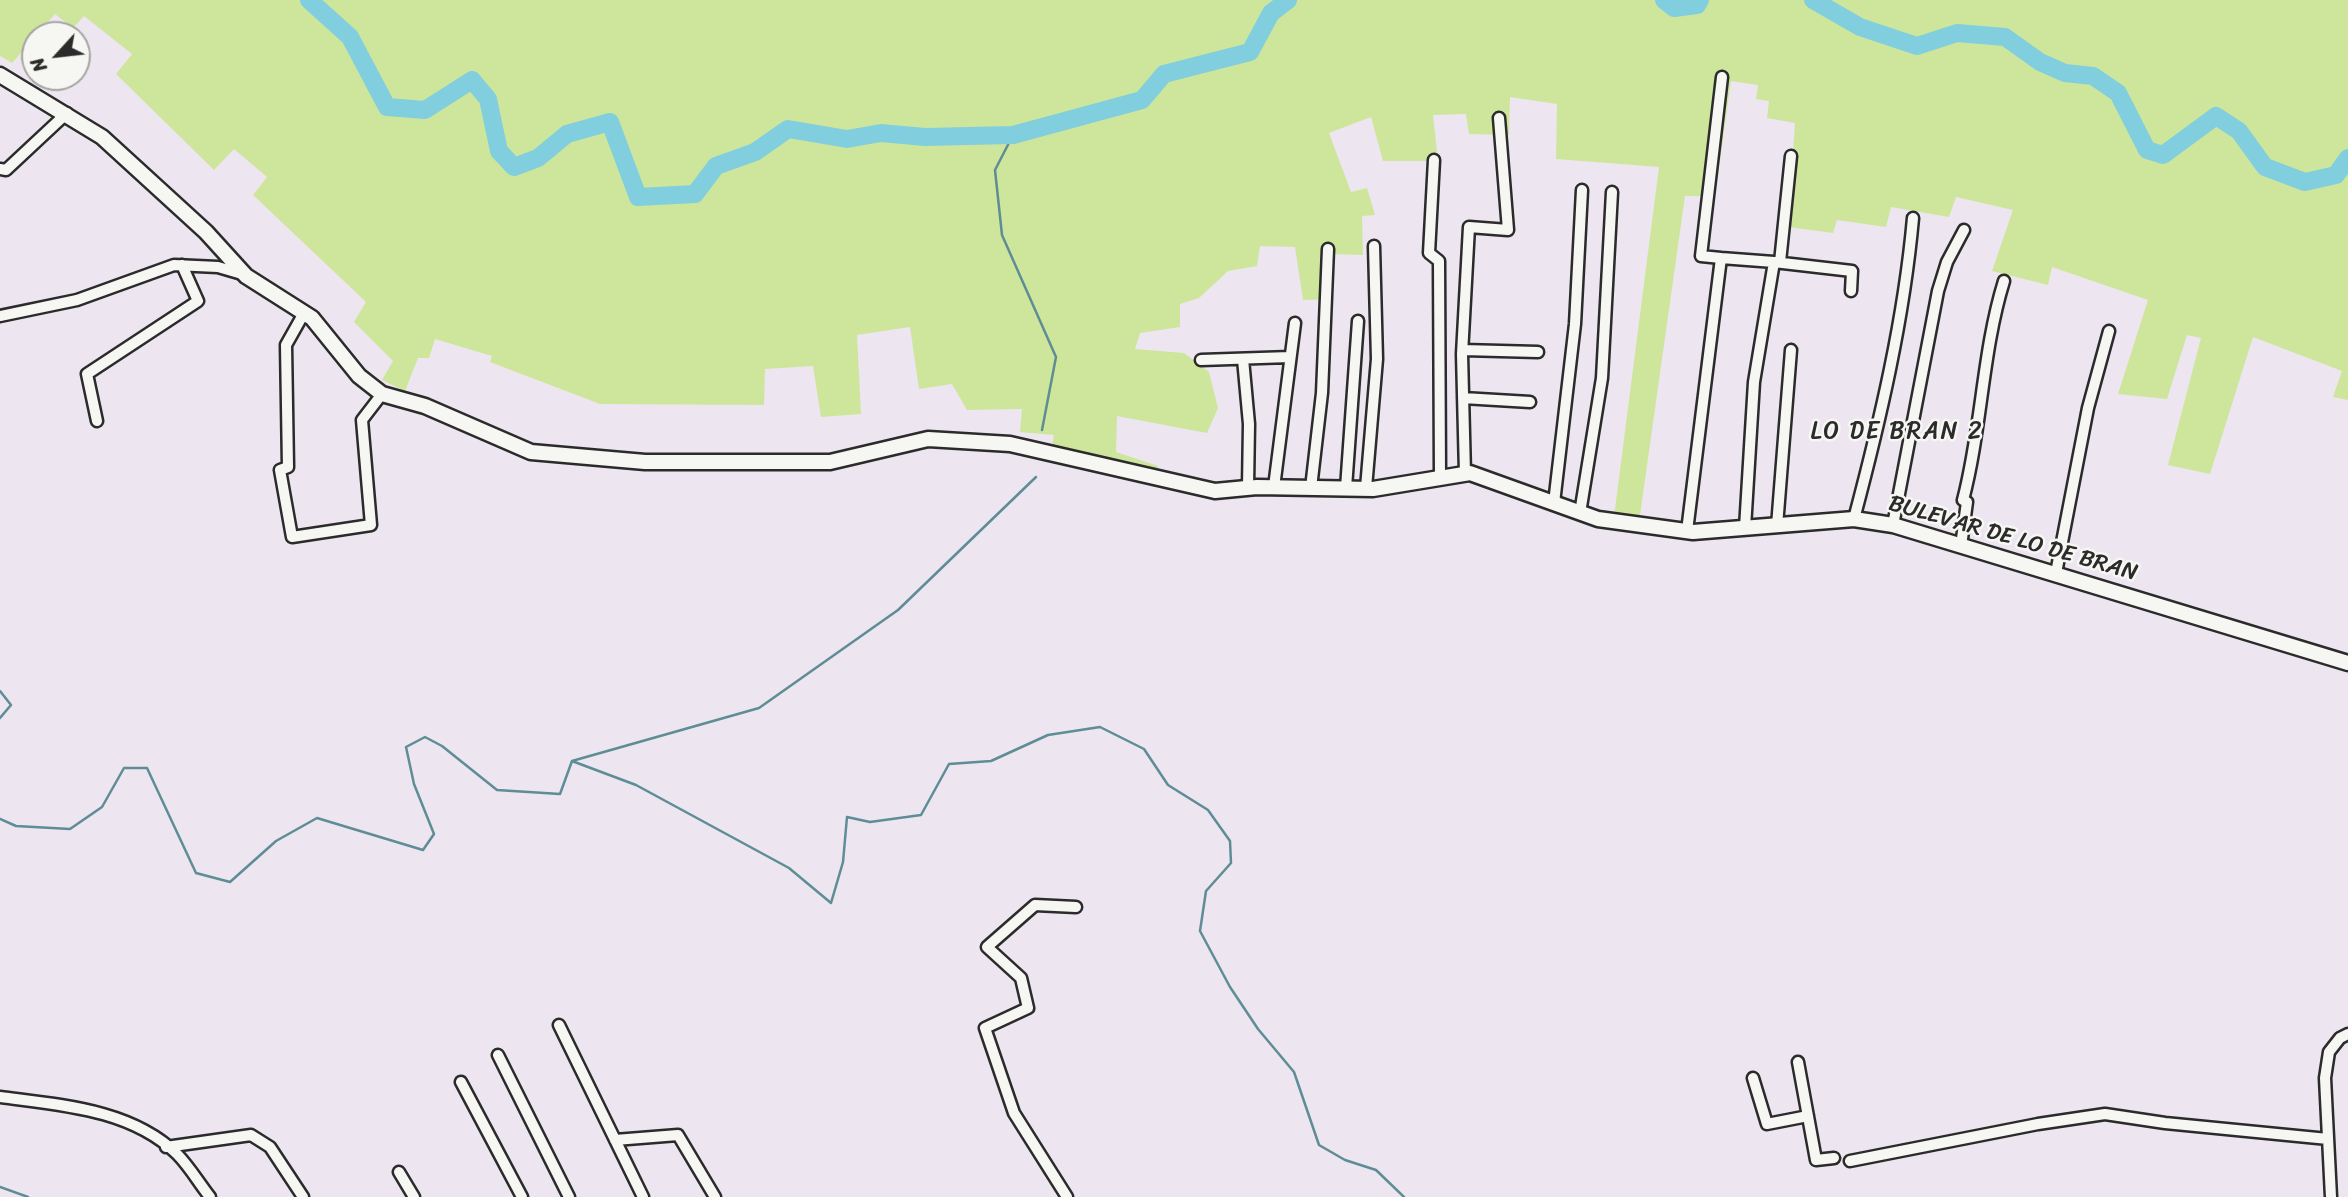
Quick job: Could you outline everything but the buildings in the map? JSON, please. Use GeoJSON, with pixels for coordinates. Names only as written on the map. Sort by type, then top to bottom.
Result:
{"type":"FeatureCollection","features":[{"type":"Feature","properties":{"kind":"street","name":"BULEVAR DE LO DE BRAN"},"geometry":{"type":"LineString","coordinates":[[0,75],[102,137],[246,275],[312,318],[359,376],[382,394],[425,406],[531,452],[645,462],[830,462],[928,439],[1010,444],[1215,491],[1274,487],[1366,488],[1470,473],[1598,519],[1687,531],[1854,519],[1894,525],[2348,663]]}},
{"type":"Feature","properties":{"kind":"street"},"geometry":{"type":"LineString","coordinates":[[1722,77],[1701,256],[1852,271],[1851,291]]}},
{"type":"Feature","properties":{"kind":"street"},"geometry":{"type":"LineString","coordinates":[[0,169],[6,170],[32,149],[67,114]]}},
{"type":"Feature","properties":{"kind":"street"},"geometry":{"type":"LineString","coordinates":[[1465,474],[1463,350],[1469,227],[1508,230],[1499,118]]}},
{"type":"Feature","properties":{"kind":"street"},"geometry":{"type":"LineString","coordinates":[[1745,528],[1754,382],[1777,262],[1790,156]]}},
{"type":"Feature","properties":{"kind":"street"},"geometry":{"type":"LineString","coordinates":[[1434,160],[1429,253],[1439,261],[1440,478]]}},
{"type":"Feature","properties":{"kind":"street"},"geometry":{"type":"LineString","coordinates":[[1555,503],[1574,324],[1581,190]]}},
{"type":"Feature","properties":{"kind":"street"},"geometry":{"type":"LineString","coordinates":[[1580,513],[1602,378],[1612,192]]}},
{"type":"Feature","properties":{"kind":"street"},"geometry":{"type":"LineString","coordinates":[[1854,519],[1874,446],[1908,267],[1913,218]]}},
{"type":"Feature","properties":{"kind":"street"},"geometry":{"type":"LineString","coordinates":[[1894,525],[1938,291],[1947,262],[1964,230]]}},
{"type":"Feature","properties":{"kind":"street"},"geometry":{"type":"LineString","coordinates":[[1366,488],[1377,359],[1374,246]]}},
{"type":"Feature","properties":{"kind":"street"},"geometry":{"type":"LineString","coordinates":[[1311,488],[1322,393],[1328,248]]}},
{"type":"Feature","properties":{"kind":"street"},"geometry":{"type":"LineString","coordinates":[[1687,531],[1721,258]]}},
{"type":"Feature","properties":{"kind":"street"},"geometry":{"type":"LineString","coordinates":[[0,316],[77,300],[174,264],[218,268],[246,275]]}},
{"type":"Feature","properties":{"kind":"street"},"geometry":{"type":"LineString","coordinates":[[97,421],[87,374],[198,301],[182,265]]}},
{"type":"Feature","properties":{"kind":"street"},"geometry":{"type":"LineString","coordinates":[[1961,546],[1967,502],[1963,500],[1979,422],[1996,307],[2004,281]]}},
{"type":"Feature","properties":{"kind":"street"},"geometry":{"type":"LineString","coordinates":[[304,313],[286,345],[288,467],[280,470],[292,537],[371,525],[362,420],[382,394]]}},
{"type":"Feature","properties":{"kind":"street"},"geometry":{"type":"LineString","coordinates":[[1346,488],[1358,321]]}},
{"type":"Feature","properties":{"kind":"street"},"geometry":{"type":"LineString","coordinates":[[1274,487],[1295,323]]}},
{"type":"Feature","properties":{"kind":"street"},"geometry":{"type":"LineString","coordinates":[[2056,573],[2088,408],[2109,331]]}},
{"type":"Feature","properties":{"kind":"street"},"geometry":{"type":"LineString","coordinates":[[1777,526],[1791,349]]}},
{"type":"Feature","properties":{"kind":"street"},"geometry":{"type":"LineString","coordinates":[[1463,350],[1538,352]]}},
{"type":"Feature","properties":{"kind":"street"},"geometry":{"type":"LineString","coordinates":[[1201,360],[1290,357]]}},
{"type":"Feature","properties":{"kind":"street"},"geometry":{"type":"LineString","coordinates":[[1243,359],[1249,424],[1248,488]]}},
{"type":"Feature","properties":{"kind":"street"},"geometry":{"type":"LineString","coordinates":[[1463,398],[1530,402]]}},
{"type":"Feature","properties":{"kind":"street"},"geometry":{"type":"LineString","coordinates":[[1067,1197],[1014,1113],[985,1028],[1028,1008],[1021,978],[988,947],[1035,905],[1076,907]]}},
{"type":"Feature","properties":{"kind":"street"},"geometry":{"type":"LineString","coordinates":[[559,1025],[643,1197]]}},
{"type":"Feature","properties":{"kind":"street"},"geometry":{"type":"LineString","coordinates":[[2330,1197],[2325,1078],[2329,1052],[2340,1038],[2348,1034]]}},
{"type":"Feature","properties":{"kind":"street"},"geometry":{"type":"LineString","coordinates":[[498,1055],[569,1197]]}},
{"type":"Feature","properties":{"kind":"street"},"geometry":{"type":"LineString","coordinates":[[1798,1062],[1816,1160],[1834,1158]]}},
{"type":"Feature","properties":{"kind":"street"},"geometry":{"type":"LineString","coordinates":[[1753,1078],[1767,1124],[1808,1116]]}},
{"type":"Feature","properties":{"kind":"street"},"geometry":{"type":"LineString","coordinates":[[461,1082],[522,1197]]}},
{"type":"Feature","properties":{"kind":"street"},"geometry":{"type":"LineString","coordinates":[[0,1097],[97,1112],[130,1123],[176,1153],[210,1197]]}},
{"type":"Feature","properties":{"kind":"street"},"geometry":{"type":"LineString","coordinates":[[1850,1161],[2090,1115],[2328,1139]]}},
{"type":"Feature","properties":{"kind":"street"},"geometry":{"type":"LineString","coordinates":[[166,1147],[251,1135],[270,1147],[303,1197]]}},
{"type":"Feature","properties":{"kind":"street"},"geometry":{"type":"LineString","coordinates":[[615,1140],[678,1135],[715,1197]]}},
{"type":"Feature","properties":{"kind":"street"},"geometry":{"type":"LineString","coordinates":[[399,1172],[414,1197]]}},
{"type":"Feature","properties":{"kind":"green space"},"geometry":{"type":"Polygon","coordinates":[[[0,0],[2348,0],[2348,400],[2333,397],[2342,371],[2253,337],[2210,474],[2168,465],[2201,338],[2187,335],[2167,399],[2118,394],[2148,300],[2052,267],[2048,285],[1992,271],[2013,210],[1956,197],[1949,217],[1891,207],[1886,227],[1837,220],[1833,233],[1788,227],[1795,123],[1767,118],[1769,101],[1756,99],[1758,85],[1731,81],[1715,196],[1685,196],[1639,522],[1614,517],[1659,167],[1556,159],[1557,104],[1510,97],[1509,135],[1469,134],[1466,114],[1433,115],[1438,161],[1383,161],[1371,117],[1329,133],[1351,192],[1367,188],[1375,215],[1362,216],[1363,255],[1333,254],[1332,299],[1303,300],[1295,247],[1260,246],[1257,266],[1228,271],[1199,298],[1180,304],[1180,327],[1140,333],[1135,349],[1184,353],[1209,372],[1218,408],[1207,433],[1117,416],[1116,452],[1158,466],[1152,481],[1050,458],[1054,435],[1020,432],[1022,409],[967,410],[952,384],[919,389],[910,327],[857,335],[861,414],[821,417],[813,366],[765,369],[764,405],[600,404],[490,362],[492,356],[435,339],[429,358],[418,358],[405,391],[382,380],[393,361],[354,322],[366,302],[253,195],[267,177],[234,149],[214,170],[116,74],[132,54],[84,16],[79,21],[64,21],[55,14],[49,21],[21,21],[21,53],[12,63],[0,56],[0,0]]]}},
{"type":"Feature","properties":{"kind":"waterway"},"geometry":{"type":"LineString","coordinates":[[309,0],[350,37],[387,107],[425,110],[472,80],[488,99],[499,151],[514,167],[538,158],[567,134],[610,122],[638,197],[695,194],[716,166],[755,152],[788,129],[847,139],[881,133],[925,137],[1013,135],[1142,100],[1164,74],[1250,52],[1271,13],[1288,0]]}},
{"type":"Feature","properties":{"kind":"waterway"},"geometry":{"type":"LineString","coordinates":[[1664,0],[1674,8],[1697,5],[1700,0]]}},
{"type":"Feature","properties":{"kind":"waterway"},"geometry":{"type":"LineString","coordinates":[[1813,0],[1860,27],[1917,46],[1957,33],[2005,37],[2040,62],[2065,73],[2093,76],[2118,93],[2147,150],[2163,155],[2216,116],[2239,131],[2265,167],[2305,182],[2336,175],[2348,158]]}},
{"type":"Feature","properties":{"kind":"waterway"},"geometry":{"type":"LineString","coordinates":[[1013,135],[995,170],[1002,235],[1056,357],[1042,430]]}},
{"type":"Feature","properties":{"kind":"waterway"},"geometry":{"type":"LineString","coordinates":[[572,761],[759,708],[898,610],[1036,477]]}},
{"type":"Feature","properties":{"kind":"waterway"},"geometry":{"type":"LineString","coordinates":[[0,691],[11,705],[0,718]]}},
{"type":"Feature","properties":{"kind":"waterway"},"geometry":{"type":"LineString","coordinates":[[0,819],[16,826],[70,829],[102,807],[124,768],[147,768],[196,873],[230,882],[276,841],[317,818],[423,850],[434,834],[414,784],[406,747],[425,737],[442,746],[497,790],[560,794],[572,761],[636,785],[789,868],[831,903],[843,862],[847,817],[870,822],[921,815],[949,764],[991,761],[1048,735],[1100,727],[1144,749],[1168,785],[1208,810],[1230,841],[1231,863],[1206,891],[1200,931],[1230,987],[1258,1029],[1294,1072],[1319,1145],[1345,1160],[1376,1170],[1404,1197]]}},
{"type":"Feature","properties":{"kind":"waterway"},"geometry":{"type":"LineString","coordinates":[[0,1187],[28,1197]]}},
{"type":"Feature","properties":{"kind":"district","name":"LO DE BRAN 2"},"geometry":{"type":"Point","coordinates":[1897,432]}}]}
